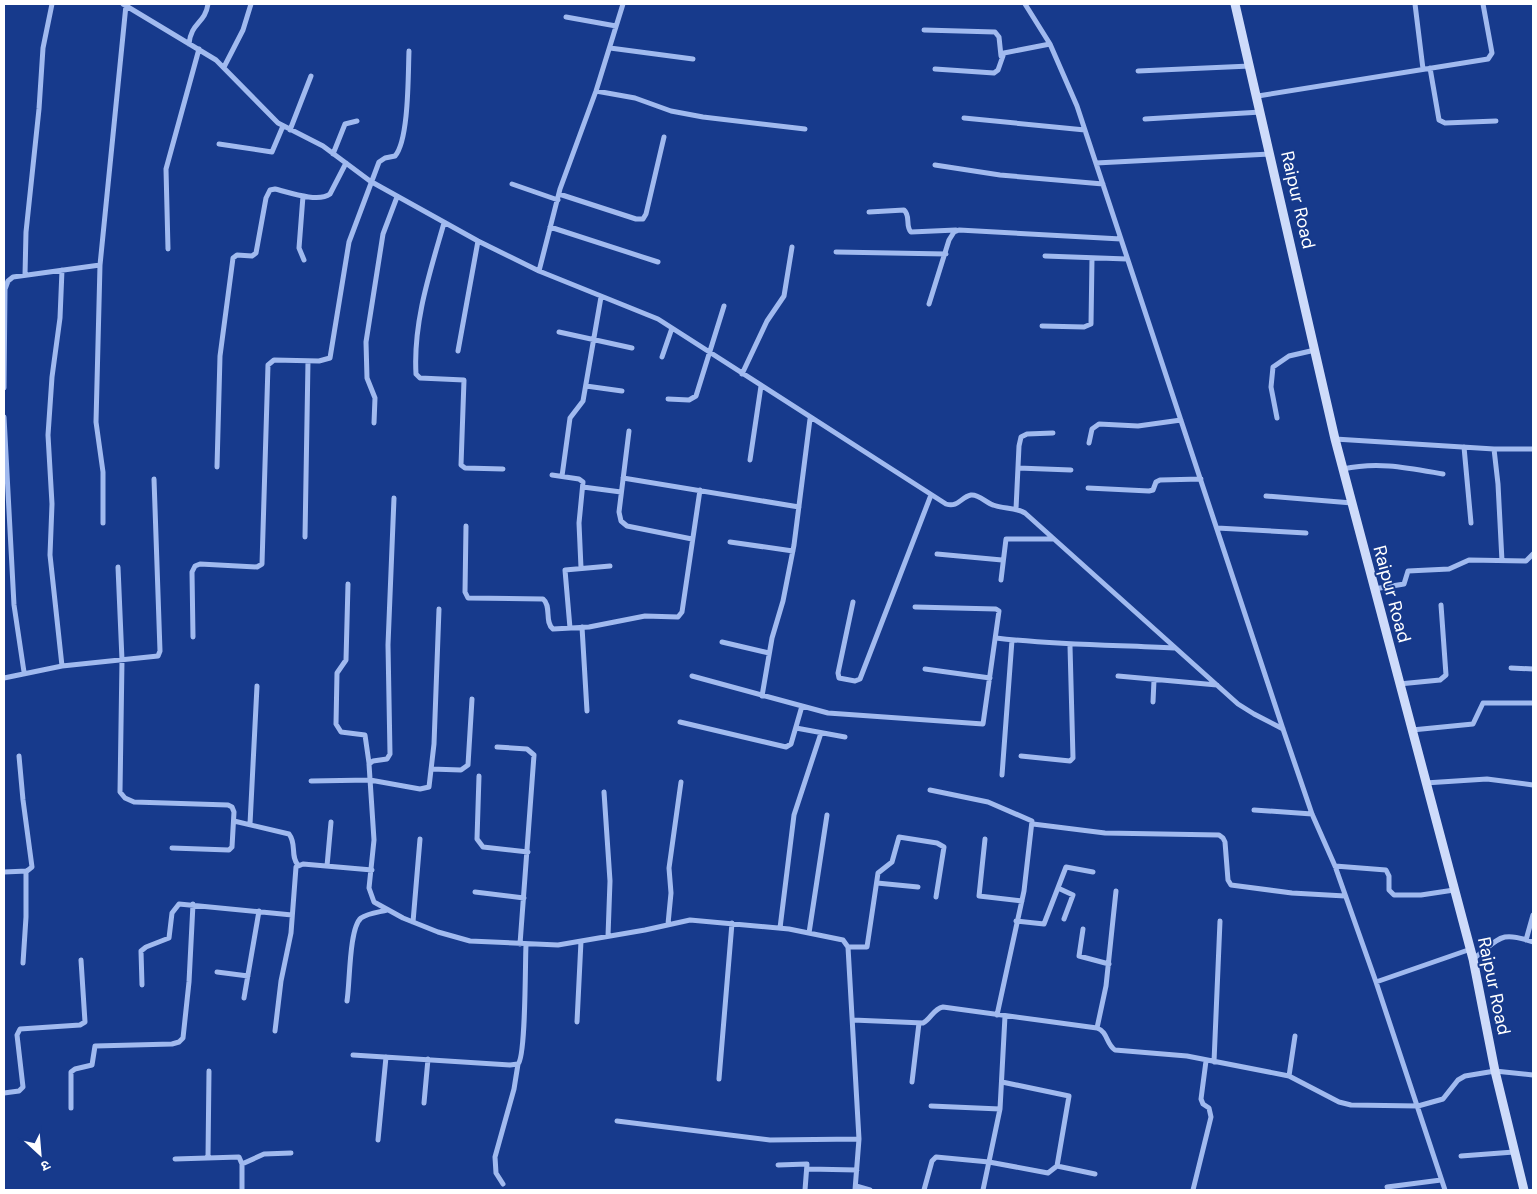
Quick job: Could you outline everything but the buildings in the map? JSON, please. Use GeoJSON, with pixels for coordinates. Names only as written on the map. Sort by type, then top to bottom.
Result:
{"type":"FeatureCollection","features":[{"type":"Feature","properties":{"kind":"main road","name":"Raipur Road"},"geometry":{"type":"LineString","coordinates":[[1235,4],[1258,96],[1335,439],[1472,954],[1495,1071],[1524,1190]]}},
{"type":"Feature","properties":{"kind":"street"},"geometry":{"type":"LineString","coordinates":[[25,275],[26,232],[39,109],[43,48],[52,4]]}},
{"type":"Feature","properties":{"kind":"street"},"geometry":{"type":"LineString","coordinates":[[189,44],[192,29],[205,16],[208,4]]}},
{"type":"Feature","properties":{"kind":"street"},"geometry":{"type":"LineString","coordinates":[[224,68],[243,30],[251,4]]}},
{"type":"Feature","properties":{"kind":"street"},"geometry":{"type":"LineString","coordinates":[[539,271],[558,197],[596,91],[623,4]]}},
{"type":"Feature","properties":{"kind":"street"},"geometry":{"type":"LineString","coordinates":[[1025,4],[1050,44],[1085,130],[1283,729],[1312,814],[1335,866],[1376,982],[1445,1190]]}},
{"type":"Feature","properties":{"kind":"street"},"geometry":{"type":"LineString","coordinates":[[1415,4],[1423,69]]}},
{"type":"Feature","properties":{"kind":"street"},"geometry":{"type":"LineString","coordinates":[[1258,96],[1490,57],[1492,53],[1483,4]]}},
{"type":"Feature","properties":{"kind":"street"},"geometry":{"type":"LineString","coordinates":[[103,523],[102,472],[96,422],[100,265],[124,5],[199,49],[224,68],[260,106],[284,126],[334,154],[370,181],[444,223],[539,271],[650,315],[810,419],[949,505],[955,505],[974,495],[994,505],[1016,509],[1025,513],[1217,686],[1254,714],[1283,729]]}},
{"type":"Feature","properties":{"kind":"street"},"geometry":{"type":"LineString","coordinates":[[566,17],[616,26]]}},
{"type":"Feature","properties":{"kind":"street"},"geometry":{"type":"LineString","coordinates":[[924,30],[995,32],[999,37],[1001,56],[998,70],[994,73],[935,69]]}},
{"type":"Feature","properties":{"kind":"street"},"geometry":{"type":"LineString","coordinates":[[1001,56],[1007,52],[1050,44]]}},
{"type":"Feature","properties":{"kind":"street"},"geometry":{"type":"LineString","coordinates":[[610,48],[693,59]]}},
{"type":"Feature","properties":{"kind":"street"},"geometry":{"type":"LineString","coordinates":[[168,249],[166,169],[199,49]]}},
{"type":"Feature","properties":{"kind":"street"},"geometry":{"type":"LineString","coordinates":[[193,637],[192,572],[195,566],[200,564],[257,567],[263,561],[268,365],[274,360],[325,361],[331,355],[349,242],[370,181],[380,160],[395,156],[400,147],[406,113],[409,51]]}},
{"type":"Feature","properties":{"kind":"street"},"geometry":{"type":"LineString","coordinates":[[1138,71],[1250,66]]}},
{"type":"Feature","properties":{"kind":"street"},"geometry":{"type":"LineString","coordinates":[[1430,68],[1439,120],[1445,124],[1496,121]]}},
{"type":"Feature","properties":{"kind":"street"},"geometry":{"type":"LineString","coordinates":[[290,130],[311,76]]}},
{"type":"Feature","properties":{"kind":"street"},"geometry":{"type":"LineString","coordinates":[[596,91],[635,98],[671,111],[703,117],[805,129]]}},
{"type":"Feature","properties":{"kind":"street"},"geometry":{"type":"LineString","coordinates":[[1145,119],[1261,112]]}},
{"type":"Feature","properties":{"kind":"street"},"geometry":{"type":"LineString","coordinates":[[964,118],[1085,130]]}},
{"type":"Feature","properties":{"kind":"street"},"geometry":{"type":"LineString","coordinates":[[334,154],[344,124],[357,121]]}},
{"type":"Feature","properties":{"kind":"street"},"geometry":{"type":"LineString","coordinates":[[219,144],[272,152],[284,126]]}},
{"type":"Feature","properties":{"kind":"street"},"geometry":{"type":"LineString","coordinates":[[512,184],[636,219],[643,219],[646,214],[664,137]]}},
{"type":"Feature","properties":{"kind":"street"},"geometry":{"type":"LineString","coordinates":[[1096,163],[1271,154]]}},
{"type":"Feature","properties":{"kind":"street"},"geometry":{"type":"LineString","coordinates":[[217,467],[220,356],[233,258],[237,255],[252,256],[256,253],[268,192],[275,189],[303,196],[328,196],[346,164]]}},
{"type":"Feature","properties":{"kind":"street"},"geometry":{"type":"LineString","coordinates":[[935,165],[1000,175],[1103,184]]}},
{"type":"Feature","properties":{"kind":"street"},"geometry":{"type":"LineString","coordinates":[[303,196],[299,248],[304,260]]}},
{"type":"Feature","properties":{"kind":"street"},"geometry":{"type":"LineString","coordinates":[[374,423],[375,398],[368,382],[366,342],[383,234],[398,197]]}},
{"type":"Feature","properties":{"kind":"street"},"geometry":{"type":"LineString","coordinates":[[868,212],[904,210],[907,214],[908,227],[911,232],[959,230],[1121,239]]}},
{"type":"Feature","properties":{"kind":"street"},"geometry":{"type":"LineString","coordinates":[[444,223],[424,295],[417,341],[416,374],[420,378],[464,380],[462,465],[465,468],[503,469]]}},
{"type":"Feature","properties":{"kind":"street"},"geometry":{"type":"LineString","coordinates":[[550,227],[658,262]]}},
{"type":"Feature","properties":{"kind":"street"},"geometry":{"type":"LineString","coordinates":[[929,304],[951,236],[959,230]]}},
{"type":"Feature","properties":{"kind":"street"},"geometry":{"type":"LineString","coordinates":[[458,351],[478,241]]}},
{"type":"Feature","properties":{"kind":"street"},"geometry":{"type":"LineString","coordinates":[[742,374],[767,321],[784,296],[792,247]]}},
{"type":"Feature","properties":{"kind":"street"},"geometry":{"type":"LineString","coordinates":[[836,252],[946,254]]}},
{"type":"Feature","properties":{"kind":"street"},"geometry":{"type":"LineString","coordinates":[[1045,256],[1127,259]]}},
{"type":"Feature","properties":{"kind":"street"},"geometry":{"type":"LineString","coordinates":[[1042,326],[1084,327],[1091,324],[1092,258]]}},
{"type":"Feature","properties":{"kind":"street"},"geometry":{"type":"LineString","coordinates":[[4,388],[5,289],[10,278],[100,265]]}},
{"type":"Feature","properties":{"kind":"street"},"geometry":{"type":"LineString","coordinates":[[62,270],[60,318],[52,377],[48,435],[52,504],[50,555],[62,666]]}},
{"type":"Feature","properties":{"kind":"street"},"geometry":{"type":"LineString","coordinates":[[562,476],[570,418],[582,405],[601,297]]}},
{"type":"Feature","properties":{"kind":"street"},"geometry":{"type":"LineString","coordinates":[[668,399],[689,400],[695,398],[724,306]]}},
{"type":"Feature","properties":{"kind":"street"},"geometry":{"type":"LineString","coordinates":[[662,357],[672,328]]}},
{"type":"Feature","properties":{"kind":"street"},"geometry":{"type":"LineString","coordinates":[[559,332],[593,341],[632,348]]}},
{"type":"Feature","properties":{"kind":"street"},"geometry":{"type":"LineString","coordinates":[[1277,418],[1271,387],[1273,366],[1289,356],[1315,350]]}},
{"type":"Feature","properties":{"kind":"street"},"geometry":{"type":"LineString","coordinates":[[305,537],[308,361]]}},
{"type":"Feature","properties":{"kind":"street"},"geometry":{"type":"LineString","coordinates":[[586,386],[622,391]]}},
{"type":"Feature","properties":{"kind":"street"},"geometry":{"type":"LineString","coordinates":[[750,460],[761,386]]}},
{"type":"Feature","properties":{"kind":"street"},"geometry":{"type":"LineString","coordinates":[[4,417],[12,582],[24,672]]}},
{"type":"Feature","properties":{"kind":"street"},"geometry":{"type":"LineString","coordinates":[[762,696],[769,654],[793,550],[810,419]]}},
{"type":"Feature","properties":{"kind":"street"},"geometry":{"type":"LineString","coordinates":[[1088,443],[1092,429],[1099,424],[1138,426],[1181,420]]}},
{"type":"Feature","properties":{"kind":"street"},"geometry":{"type":"LineString","coordinates":[[629,431],[619,512],[623,524],[692,539]]}},
{"type":"Feature","properties":{"kind":"street"},"geometry":{"type":"LineString","coordinates":[[1016,509],[1021,437],[1027,434],[1053,433]]}},
{"type":"Feature","properties":{"kind":"street"},"geometry":{"type":"LineString","coordinates":[[1335,439],[1494,449],[1533,449]]}},
{"type":"Feature","properties":{"kind":"street"},"geometry":{"type":"LineString","coordinates":[[1464,447],[1471,523]]}},
{"type":"Feature","properties":{"kind":"street"},"geometry":{"type":"LineString","coordinates":[[1494,449],[1502,561]]}},
{"type":"Feature","properties":{"kind":"street"},"geometry":{"type":"LineString","coordinates":[[1343,469],[1367,464],[1384,464],[1443,474]]}},
{"type":"Feature","properties":{"kind":"street"},"geometry":{"type":"LineString","coordinates":[[1018,468],[1071,470]]}},
{"type":"Feature","properties":{"kind":"street"},"geometry":{"type":"LineString","coordinates":[[552,475],[581,480],[583,487],[579,523],[581,568]]}},
{"type":"Feature","properties":{"kind":"street"},"geometry":{"type":"LineString","coordinates":[[623,478],[799,507]]}},
{"type":"Feature","properties":{"kind":"street"},"geometry":{"type":"LineString","coordinates":[[4,678],[24,672],[62,666],[155,658],[160,651],[154,479]]}},
{"type":"Feature","properties":{"kind":"street"},"geometry":{"type":"LineString","coordinates":[[1088,488],[1149,491],[1153,490],[1156,482],[1160,480],[1200,480]]}},
{"type":"Feature","properties":{"kind":"street"},"geometry":{"type":"LineString","coordinates":[[583,487],[621,492]]}},
{"type":"Feature","properties":{"kind":"street"},"geometry":{"type":"LineString","coordinates":[[466,526],[467,597],[542,599],[546,603],[550,627],[582,628],[645,616],[680,615],[700,490]]}},
{"type":"Feature","properties":{"kind":"street"},"geometry":{"type":"LineString","coordinates":[[853,602],[838,673],[839,678],[855,682],[860,679],[931,495]]}},
{"type":"Feature","properties":{"kind":"street"},"geometry":{"type":"LineString","coordinates":[[1266,496],[1352,503]]}},
{"type":"Feature","properties":{"kind":"street"},"geometry":{"type":"LineString","coordinates":[[369,764],[373,761],[387,759],[390,754],[388,645],[394,498]]}},
{"type":"Feature","properties":{"kind":"street"},"geometry":{"type":"LineString","coordinates":[[1217,528],[1306,533]]}},
{"type":"Feature","properties":{"kind":"street"},"geometry":{"type":"LineString","coordinates":[[1001,580],[1004,542],[1007,539],[1053,539]]}},
{"type":"Feature","properties":{"kind":"street"},"geometry":{"type":"LineString","coordinates":[[730,542],[793,550]]}},
{"type":"Feature","properties":{"kind":"street"},"geometry":{"type":"LineString","coordinates":[[937,554],[1002,560]]}},
{"type":"Feature","properties":{"kind":"street"},"geometry":{"type":"LineString","coordinates":[[1374,589],[1404,584],[1408,571],[1449,569],[1469,560],[1526,561],[1533,554]]}},
{"type":"Feature","properties":{"kind":"street"},"geometry":{"type":"LineString","coordinates":[[570,628],[564,572],[569,568],[610,566]]}},
{"type":"Feature","properties":{"kind":"street"},"geometry":{"type":"LineString","coordinates":[[118,567],[122,660],[119,788],[122,796],[134,802],[228,805],[234,809],[232,847],[229,850],[172,848]]}},
{"type":"Feature","properties":{"kind":"street"},"geometry":{"type":"LineString","coordinates":[[348,584],[346,660],[337,671],[336,724],[341,732],[365,735],[369,764],[374,840],[369,888],[372,899],[388,910],[412,922],[470,941],[523,945],[558,945],[690,920],[780,928],[840,939],[848,947],[854,1020],[859,1138],[855,1188],[870,1190]]}},
{"type":"Feature","properties":{"kind":"street"},"geometry":{"type":"LineString","coordinates":[[1399,684],[1440,680],[1446,675],[1441,606]]}},
{"type":"Feature","properties":{"kind":"street"},"geometry":{"type":"LineString","coordinates":[[692,676],[802,706],[852,716],[981,725],[985,722],[999,612],[996,609],[915,607]]}},
{"type":"Feature","properties":{"kind":"street"},"geometry":{"type":"LineString","coordinates":[[311,781],[370,780],[426,789],[430,785],[439,609]]}},
{"type":"Feature","properties":{"kind":"street"},"geometry":{"type":"LineString","coordinates":[[582,628],[587,711]]}},
{"type":"Feature","properties":{"kind":"street"},"geometry":{"type":"LineString","coordinates":[[996,638],[1070,646],[1174,648]]}},
{"type":"Feature","properties":{"kind":"street"},"geometry":{"type":"LineString","coordinates":[[1002,775],[1012,640]]}},
{"type":"Feature","properties":{"kind":"street"},"geometry":{"type":"LineString","coordinates":[[722,642],[769,654]]}},
{"type":"Feature","properties":{"kind":"street"},"geometry":{"type":"LineString","coordinates":[[1021,756],[1072,760],[1070,646]]}},
{"type":"Feature","properties":{"kind":"street"},"geometry":{"type":"LineString","coordinates":[[1511,668],[1533,669]]}},
{"type":"Feature","properties":{"kind":"street"},"geometry":{"type":"LineString","coordinates":[[925,669],[990,678]]}},
{"type":"Feature","properties":{"kind":"street"},"geometry":{"type":"LineString","coordinates":[[1118,676],[1217,686]]}},
{"type":"Feature","properties":{"kind":"street"},"geometry":{"type":"LineString","coordinates":[[1153,702],[1154,680]]}},
{"type":"Feature","properties":{"kind":"street"},"geometry":{"type":"LineString","coordinates":[[250,824],[257,686]]}},
{"type":"Feature","properties":{"kind":"street"},"geometry":{"type":"LineString","coordinates":[[432,769],[461,770],[468,765],[472,699]]}},
{"type":"Feature","properties":{"kind":"street"},"geometry":{"type":"LineString","coordinates":[[1412,730],[1473,724],[1484,703],[1533,703]]}},
{"type":"Feature","properties":{"kind":"street"},"geometry":{"type":"LineString","coordinates":[[680,722],[783,747],[791,744],[802,706]]}},
{"type":"Feature","properties":{"kind":"street"},"geometry":{"type":"LineString","coordinates":[[796,728],[846,737]]}},
{"type":"Feature","properties":{"kind":"street"},"geometry":{"type":"LineString","coordinates":[[780,928],[794,815],[821,733]]}},
{"type":"Feature","properties":{"kind":"street"},"geometry":{"type":"LineString","coordinates":[[497,747],[527,749],[534,755],[524,898],[522,1058],[518,1064],[514,1089],[495,1157],[496,1173],[502,1184]]}},
{"type":"Feature","properties":{"kind":"street"},"geometry":{"type":"LineString","coordinates":[[4,872],[26,871],[32,866],[25,825],[19,756]]}},
{"type":"Feature","properties":{"kind":"street"},"geometry":{"type":"LineString","coordinates":[[479,776],[477,839],[479,844],[483,847],[528,852]]}},
{"type":"Feature","properties":{"kind":"street"},"geometry":{"type":"LineString","coordinates":[[1425,783],[1487,779],[1533,785]]}},
{"type":"Feature","properties":{"kind":"street"},"geometry":{"type":"LineString","coordinates":[[668,924],[671,893],[669,868],[681,782]]}},
{"type":"Feature","properties":{"kind":"street"},"geometry":{"type":"LineString","coordinates":[[930,790],[988,802],[1028,817],[1033,824],[1022,901],[1016,921],[997,1015]]}},
{"type":"Feature","properties":{"kind":"street"},"geometry":{"type":"LineString","coordinates":[[604,792],[610,880],[608,936]]}},
{"type":"Feature","properties":{"kind":"street"},"geometry":{"type":"LineString","coordinates":[[1254,810],[1312,814]]}},
{"type":"Feature","properties":{"kind":"street"},"geometry":{"type":"LineString","coordinates":[[809,933],[827,815]]}},
{"type":"Feature","properties":{"kind":"street"},"geometry":{"type":"LineString","coordinates":[[234,821],[289,834],[294,842],[294,859],[298,865]]}},
{"type":"Feature","properties":{"kind":"street"},"geometry":{"type":"LineString","coordinates":[[327,866],[331,822]]}},
{"type":"Feature","properties":{"kind":"street"},"geometry":{"type":"LineString","coordinates":[[1033,824],[1105,833],[1219,835],[1224,838],[1228,880],[1232,885],[1292,893],[1345,896]]}},
{"type":"Feature","properties":{"kind":"street"},"geometry":{"type":"LineString","coordinates":[[848,947],[866,947],[879,871],[893,861],[896,842],[899,837],[937,843],[942,846],[944,850],[936,897]]}},
{"type":"Feature","properties":{"kind":"street"},"geometry":{"type":"LineString","coordinates":[[412,922],[420,839]]}},
{"type":"Feature","properties":{"kind":"street"},"geometry":{"type":"LineString","coordinates":[[985,839],[979,896],[1022,901]]}},
{"type":"Feature","properties":{"kind":"street"},"geometry":{"type":"LineString","coordinates":[[298,865],[372,870]]}},
{"type":"Feature","properties":{"kind":"street"},"geometry":{"type":"LineString","coordinates":[[276,1031],[281,981],[291,933],[295,870],[298,865]]}},
{"type":"Feature","properties":{"kind":"street"},"geometry":{"type":"LineString","coordinates":[[1335,866],[1386,870],[1389,876],[1390,891],[1394,894],[1422,895],[1454,890]]}},
{"type":"Feature","properties":{"kind":"street"},"geometry":{"type":"LineString","coordinates":[[1016,921],[1045,924],[1064,871],[1068,867],[1092,872]]}},
{"type":"Feature","properties":{"kind":"street"},"geometry":{"type":"LineString","coordinates":[[23,963],[26,871]]}},
{"type":"Feature","properties":{"kind":"street"},"geometry":{"type":"LineString","coordinates":[[877,883],[918,887]]}},
{"type":"Feature","properties":{"kind":"street"},"geometry":{"type":"LineString","coordinates":[[1058,888],[1073,895],[1064,919]]}},
{"type":"Feature","properties":{"kind":"street"},"geometry":{"type":"LineString","coordinates":[[1097,1028],[1109,964],[1116,891]]}},
{"type":"Feature","properties":{"kind":"street"},"geometry":{"type":"LineString","coordinates":[[475,892],[524,898]]}},
{"type":"Feature","properties":{"kind":"street"},"geometry":{"type":"LineString","coordinates":[[142,985],[141,952],[146,947],[169,938],[172,913],[176,906],[193,904],[292,915]]}},
{"type":"Feature","properties":{"kind":"street"},"geometry":{"type":"LineString","coordinates":[[70,1108],[71,1072],[75,1069],[92,1065],[96,1046],[172,1044],[179,1042],[183,1038],[189,982],[193,904]]}},
{"type":"Feature","properties":{"kind":"street"},"geometry":{"type":"LineString","coordinates":[[347,1001],[352,948],[358,921],[364,916],[388,910]]}},
{"type":"Feature","properties":{"kind":"street"},"geometry":{"type":"LineString","coordinates":[[244,998],[259,911]]}},
{"type":"Feature","properties":{"kind":"street"},"geometry":{"type":"LineString","coordinates":[[1526,940],[1533,915]]}},
{"type":"Feature","properties":{"kind":"street"},"geometry":{"type":"LineString","coordinates":[[1214,1062],[1220,921]]}},
{"type":"Feature","properties":{"kind":"street"},"geometry":{"type":"LineString","coordinates":[[719,1080],[732,923]]}},
{"type":"Feature","properties":{"kind":"street"},"geometry":{"type":"LineString","coordinates":[[1083,929],[1079,956],[1109,964]]}},
{"type":"Feature","properties":{"kind":"street"},"geometry":{"type":"LineString","coordinates":[[1376,982],[1472,954],[1506,936],[1533,942]]}},
{"type":"Feature","properties":{"kind":"street"},"geometry":{"type":"LineString","coordinates":[[577,1022],[581,941]]}},
{"type":"Feature","properties":{"kind":"street"},"geometry":{"type":"LineString","coordinates":[[4,1094],[19,1091],[22,1087],[19,1030],[25,1027],[80,1025],[84,1022],[82,960]]}},
{"type":"Feature","properties":{"kind":"street"},"geometry":{"type":"LineString","coordinates":[[217,972],[248,976]]}},
{"type":"Feature","properties":{"kind":"street"},"geometry":{"type":"LineString","coordinates":[[854,1020],[926,1022],[935,1010],[942,1007],[1097,1028],[1104,1032],[1112,1048],[1115,1050],[1178,1055],[1288,1076],[1344,1104],[1418,1106],[1443,1099],[1463,1077],[1495,1071],[1533,1075]]}},
{"type":"Feature","properties":{"kind":"street"},"geometry":{"type":"LineString","coordinates":[[983,1190],[1000,1110],[1004,1016]]}},
{"type":"Feature","properties":{"kind":"street"},"geometry":{"type":"LineString","coordinates":[[912,1082],[919,1023]]}},
{"type":"Feature","properties":{"kind":"street"},"geometry":{"type":"LineString","coordinates":[[1288,1076],[1295,1036]]}},
{"type":"Feature","properties":{"kind":"street"},"geometry":{"type":"LineString","coordinates":[[353,1055],[518,1064]]}},
{"type":"Feature","properties":{"kind":"street"},"geometry":{"type":"LineString","coordinates":[[378,1140],[386,1057]]}},
{"type":"Feature","properties":{"kind":"street"},"geometry":{"type":"LineString","coordinates":[[424,1103],[428,1059]]}},
{"type":"Feature","properties":{"kind":"street"},"geometry":{"type":"LineString","coordinates":[[1193,1190],[1211,1116],[1209,1108],[1203,1104],[1201,1099],[1206,1060]]}},
{"type":"Feature","properties":{"kind":"street"},"geometry":{"type":"LineString","coordinates":[[208,1157],[210,1071]]}},
{"type":"Feature","properties":{"kind":"street"},"geometry":{"type":"LineString","coordinates":[[924,1190],[934,1158],[989,1162],[1048,1173],[1057,1166],[1069,1096],[1002,1082]]}},
{"type":"Feature","properties":{"kind":"street"},"geometry":{"type":"LineString","coordinates":[[931,1106],[1000,1110]]}},
{"type":"Feature","properties":{"kind":"street"},"geometry":{"type":"LineString","coordinates":[[617,1121],[770,1140],[859,1138]]}},
{"type":"Feature","properties":{"kind":"street"},"geometry":{"type":"LineString","coordinates":[[1461,1156],[1514,1152]]}},
{"type":"Feature","properties":{"kind":"street"},"geometry":{"type":"LineString","coordinates":[[242,1164],[260,1154],[291,1153]]}},
{"type":"Feature","properties":{"kind":"street"},"geometry":{"type":"LineString","coordinates":[[176,1159],[236,1156],[240,1158],[242,1164],[242,1190]]}},
{"type":"Feature","properties":{"kind":"street"},"geometry":{"type":"LineString","coordinates":[[778,1166],[807,1164],[808,1169],[804,1190]]}},
{"type":"Feature","properties":{"kind":"street"},"geometry":{"type":"LineString","coordinates":[[1057,1166],[1094,1174]]}},
{"type":"Feature","properties":{"kind":"street"},"geometry":{"type":"LineString","coordinates":[[808,1169],[857,1170]]}},
{"type":"Feature","properties":{"kind":"street"},"geometry":{"type":"LineString","coordinates":[[1387,1187],[1441,1180]]}}]}
